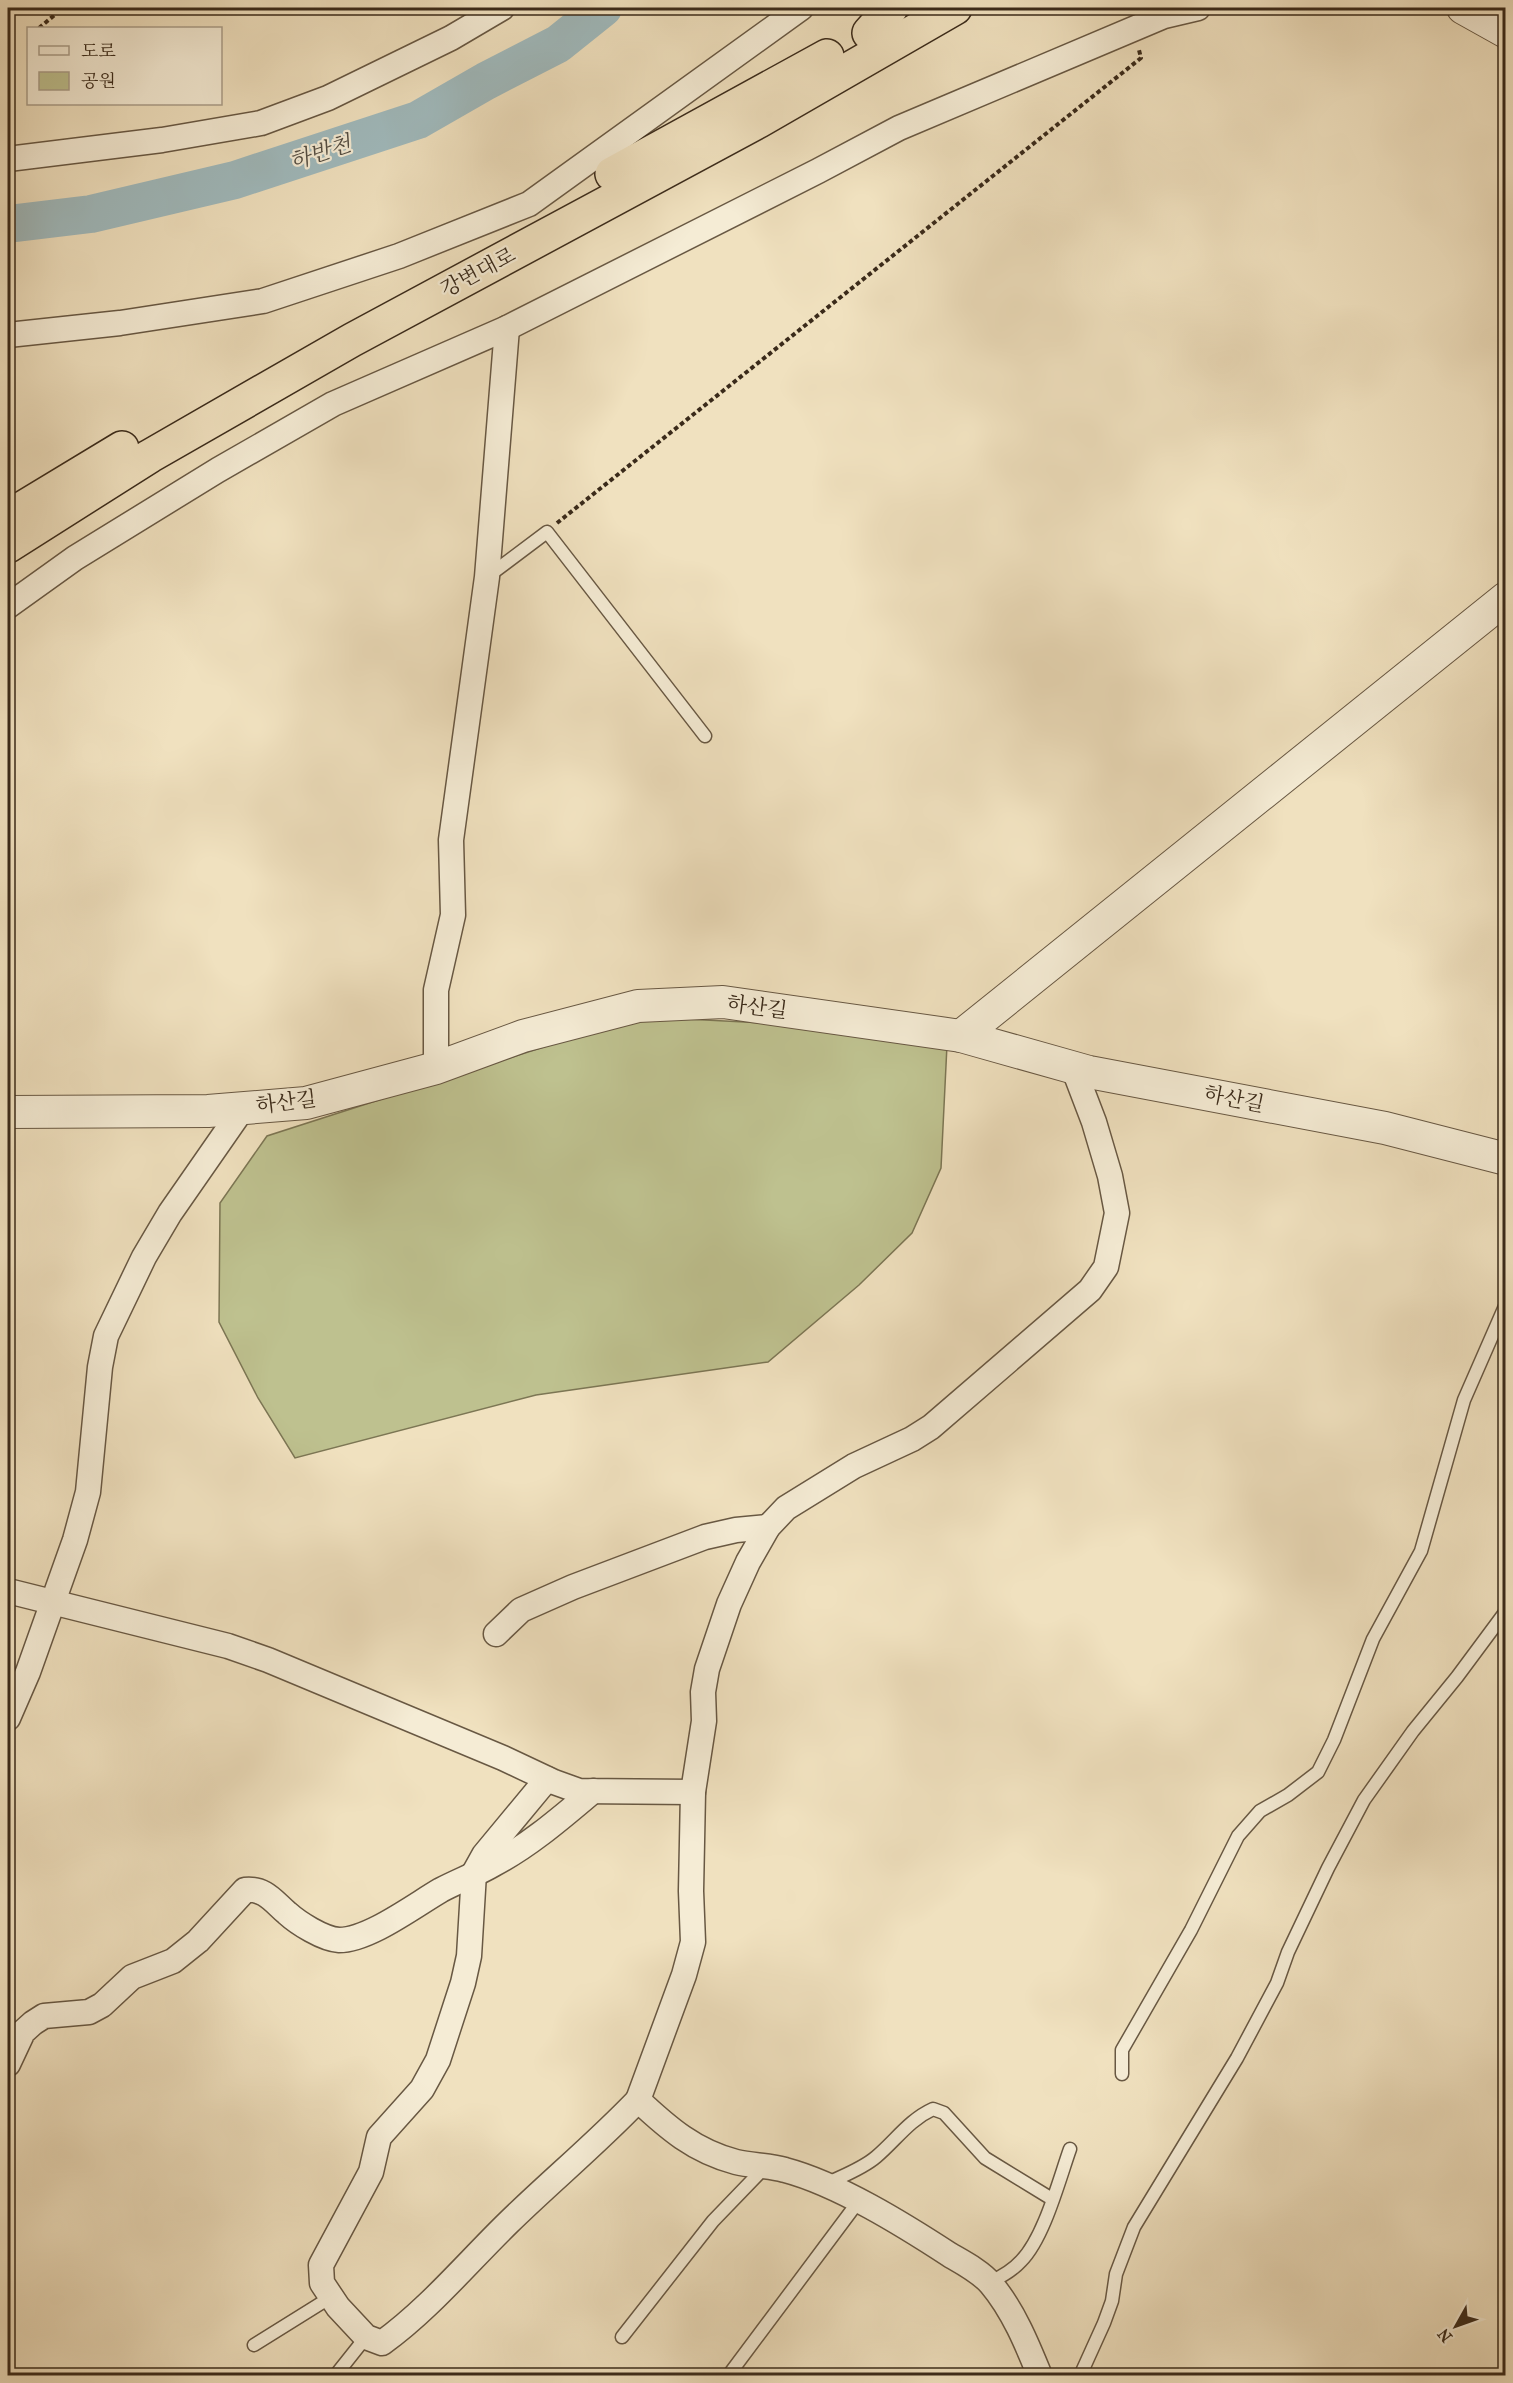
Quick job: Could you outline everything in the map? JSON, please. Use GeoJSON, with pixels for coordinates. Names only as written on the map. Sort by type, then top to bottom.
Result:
{"type":"FeatureCollection","features":[{"type":"Feature","properties":{"kind":"highway"},"geometry":{"type":"LineString","coordinates":[[869,33],[891,8]]}},
{"type":"Feature","properties":{"kind":"highway"},"geometry":{"type":"LineString","coordinates":[[936,12],[970,8]]}},
{"type":"Feature","properties":{"kind":"highway","name":"강변대로"},"geometry":{"type":"LineString","coordinates":[[8,517],[225,388],[869,33],[936,12]]}},
{"type":"Feature","properties":{"kind":"highway","name":"강변대로"},"geometry":{"type":"LineString","coordinates":[[8,546],[150,456],[351,340],[759,121],[936,12]]}},
{"type":"Feature","properties":{"kind":"street"},"geometry":{"type":"LineString","coordinates":[[8,159],[207,133],[271,120],[328,98],[378,75],[451,38],[502,8]]}},
{"type":"Feature","properties":{"kind":"street"},"geometry":{"type":"LineString","coordinates":[[8,335],[120,322],[263,301],[399,256],[529,204],[801,8]]}},
{"type":"Feature","properties":{"kind":"street"},"geometry":{"type":"LineString","coordinates":[[8,606],[106,539],[218,470],[333,404],[507,327],[899,128],[1164,16],[1198,8]]}},
{"type":"Feature","properties":{"kind":"street"},"geometry":{"type":"LineString","coordinates":[[1463,8],[1506,32]]}},
{"type":"Feature","properties":{"kind":"street"},"geometry":{"type":"LineString","coordinates":[[436,1068],[436,990],[453,915],[450,840],[487,577],[507,327]]}},
{"type":"Feature","properties":{"kind":"street"},"geometry":{"type":"LineString","coordinates":[[961,1036],[1506,598]]}},
{"type":"Feature","properties":{"kind":"street","name":"하산길"},"geometry":{"type":"LineString","coordinates":[[8,1112],[208,1111],[306,1103],[436,1068],[523,1036],[638,1006],[723,1002],[961,1036],[1073,1067],[1386,1128],[1506,1159]]}},
{"type":"Feature","properties":{"kind":"street"},"geometry":{"type":"LineString","coordinates":[[547,1779],[484,1855],[474,1873],[469,1956],[438,2060],[422,2089],[379,2137],[371,2172],[321,2265],[322,2283],[331,2297],[366,2337],[381,2343],[394,2334],[545,2186],[602,2138],[638,2100],[678,1994],[693,1942],[691,1880],[693,1792],[704,1721],[703,1692],[707,1669],[729,1604],[748,1562],[768,1527],[786,1508],[815,1489],[854,1466],[912,1439],[931,1426],[1090,1290],[1106,1267],[1118,1213],[1094,1122],[1073,1067]]}},
{"type":"Feature","properties":{"kind":"street"},"geometry":{"type":"LineString","coordinates":[[8,1718],[75,1540],[88,1492],[99,1376],[106,1336],[144,1257],[170,1213],[243,1108]]}},
{"type":"Feature","properties":{"kind":"street"},"geometry":{"type":"LineString","coordinates":[[495,1634],[521,1611],[573,1587],[705,1537],[736,1530],[768,1527]]}},
{"type":"Feature","properties":{"kind":"street"},"geometry":{"type":"LineString","coordinates":[[8,1591],[228,1646],[268,1660],[579,1791],[693,1792]]}},
{"type":"Feature","properties":{"kind":"street"},"geometry":{"type":"LineString","coordinates":[[8,2064],[23,2032],[33,2023],[44,2016],[89,2012],[102,2005],[132,1977],[173,1960],[189,1947],[245,1890],[256,1889],[267,1894],[288,1914],[322,1934],[338,1940],[353,1937],[395,1919],[440,1891],[494,1864],[528,1843],[593,1791]]}},
{"type":"Feature","properties":{"kind":"street"},"geometry":{"type":"LineString","coordinates":[[638,2100],[671,2131],[710,2154],[739,2163],[785,2170],[824,2185],[928,2241],[990,2283],[1007,2306],[1040,2376]]}},
{"type":"Feature","properties":{"kind":"lane"},"geometry":{"type":"LineString","coordinates":[[487,577],[547,531],[705,736]]}},
{"type":"Feature","properties":{"kind":"lane"},"geometry":{"type":"LineString","coordinates":[[1122,2074],[1122,2050],[1191,1930],[1238,1836],[1260,1811],[1288,1795],[1318,1772],[1334,1740],[1373,1639],[1421,1551],[1464,1400],[1506,1304]]}},
{"type":"Feature","properties":{"kind":"lane"},"geometry":{"type":"LineString","coordinates":[[1080,2376],[1112,2301],[1116,2274],[1134,2226],[1237,2058],[1277,1983],[1288,1952],[1364,1800],[1413,1731],[1506,1611]]}},
{"type":"Feature","properties":{"kind":"lane"},"geometry":{"type":"LineString","coordinates":[[824,2185],[874,2159],[906,2126],[918,2116],[933,2109],[944,2113],[985,2158],[1052,2199]]}},
{"type":"Feature","properties":{"kind":"lane"},"geometry":{"type":"LineString","coordinates":[[990,2283],[1008,2273],[1023,2260],[1037,2239],[1070,2149]]}},
{"type":"Feature","properties":{"kind":"lane"},"geometry":{"type":"LineString","coordinates":[[622,2337],[713,2221],[766,2166]]}},
{"type":"Feature","properties":{"kind":"lane"},"geometry":{"type":"LineString","coordinates":[[728,2376],[858,2202]]}},
{"type":"Feature","properties":{"kind":"lane"},"geometry":{"type":"LineString","coordinates":[[254,2345],[331,2297]]}},
{"type":"Feature","properties":{"kind":"lane"},"geometry":{"type":"LineString","coordinates":[[335,2376],[366,2337]]}},
{"type":"Feature","properties":{"kind":"path"},"geometry":{"type":"LineString","coordinates":[[40,27],[63,8]]}},
{"type":"Feature","properties":{"kind":"path"},"geometry":{"type":"LineString","coordinates":[[547,531],[1141,58],[1133,30]]}},
{"type":"Feature","properties":{"kind":"green space"},"geometry":{"type":"Polygon","coordinates":[[[647,1017],[786,1024],[947,1045],[941,1168],[912,1233],[859,1285],[768,1362],[536,1395],[295,1458],[258,1398],[219,1322],[220,1203],[267,1136],[553,1044],[647,1017]]]}},
{"type":"Feature","properties":{"kind":"waterway","name":"하반천"},"geometry":{"type":"LineString","coordinates":[[8,224],[91,214],[235,180],[418,120],[486,81],[558,44],[603,8]]}}]}
